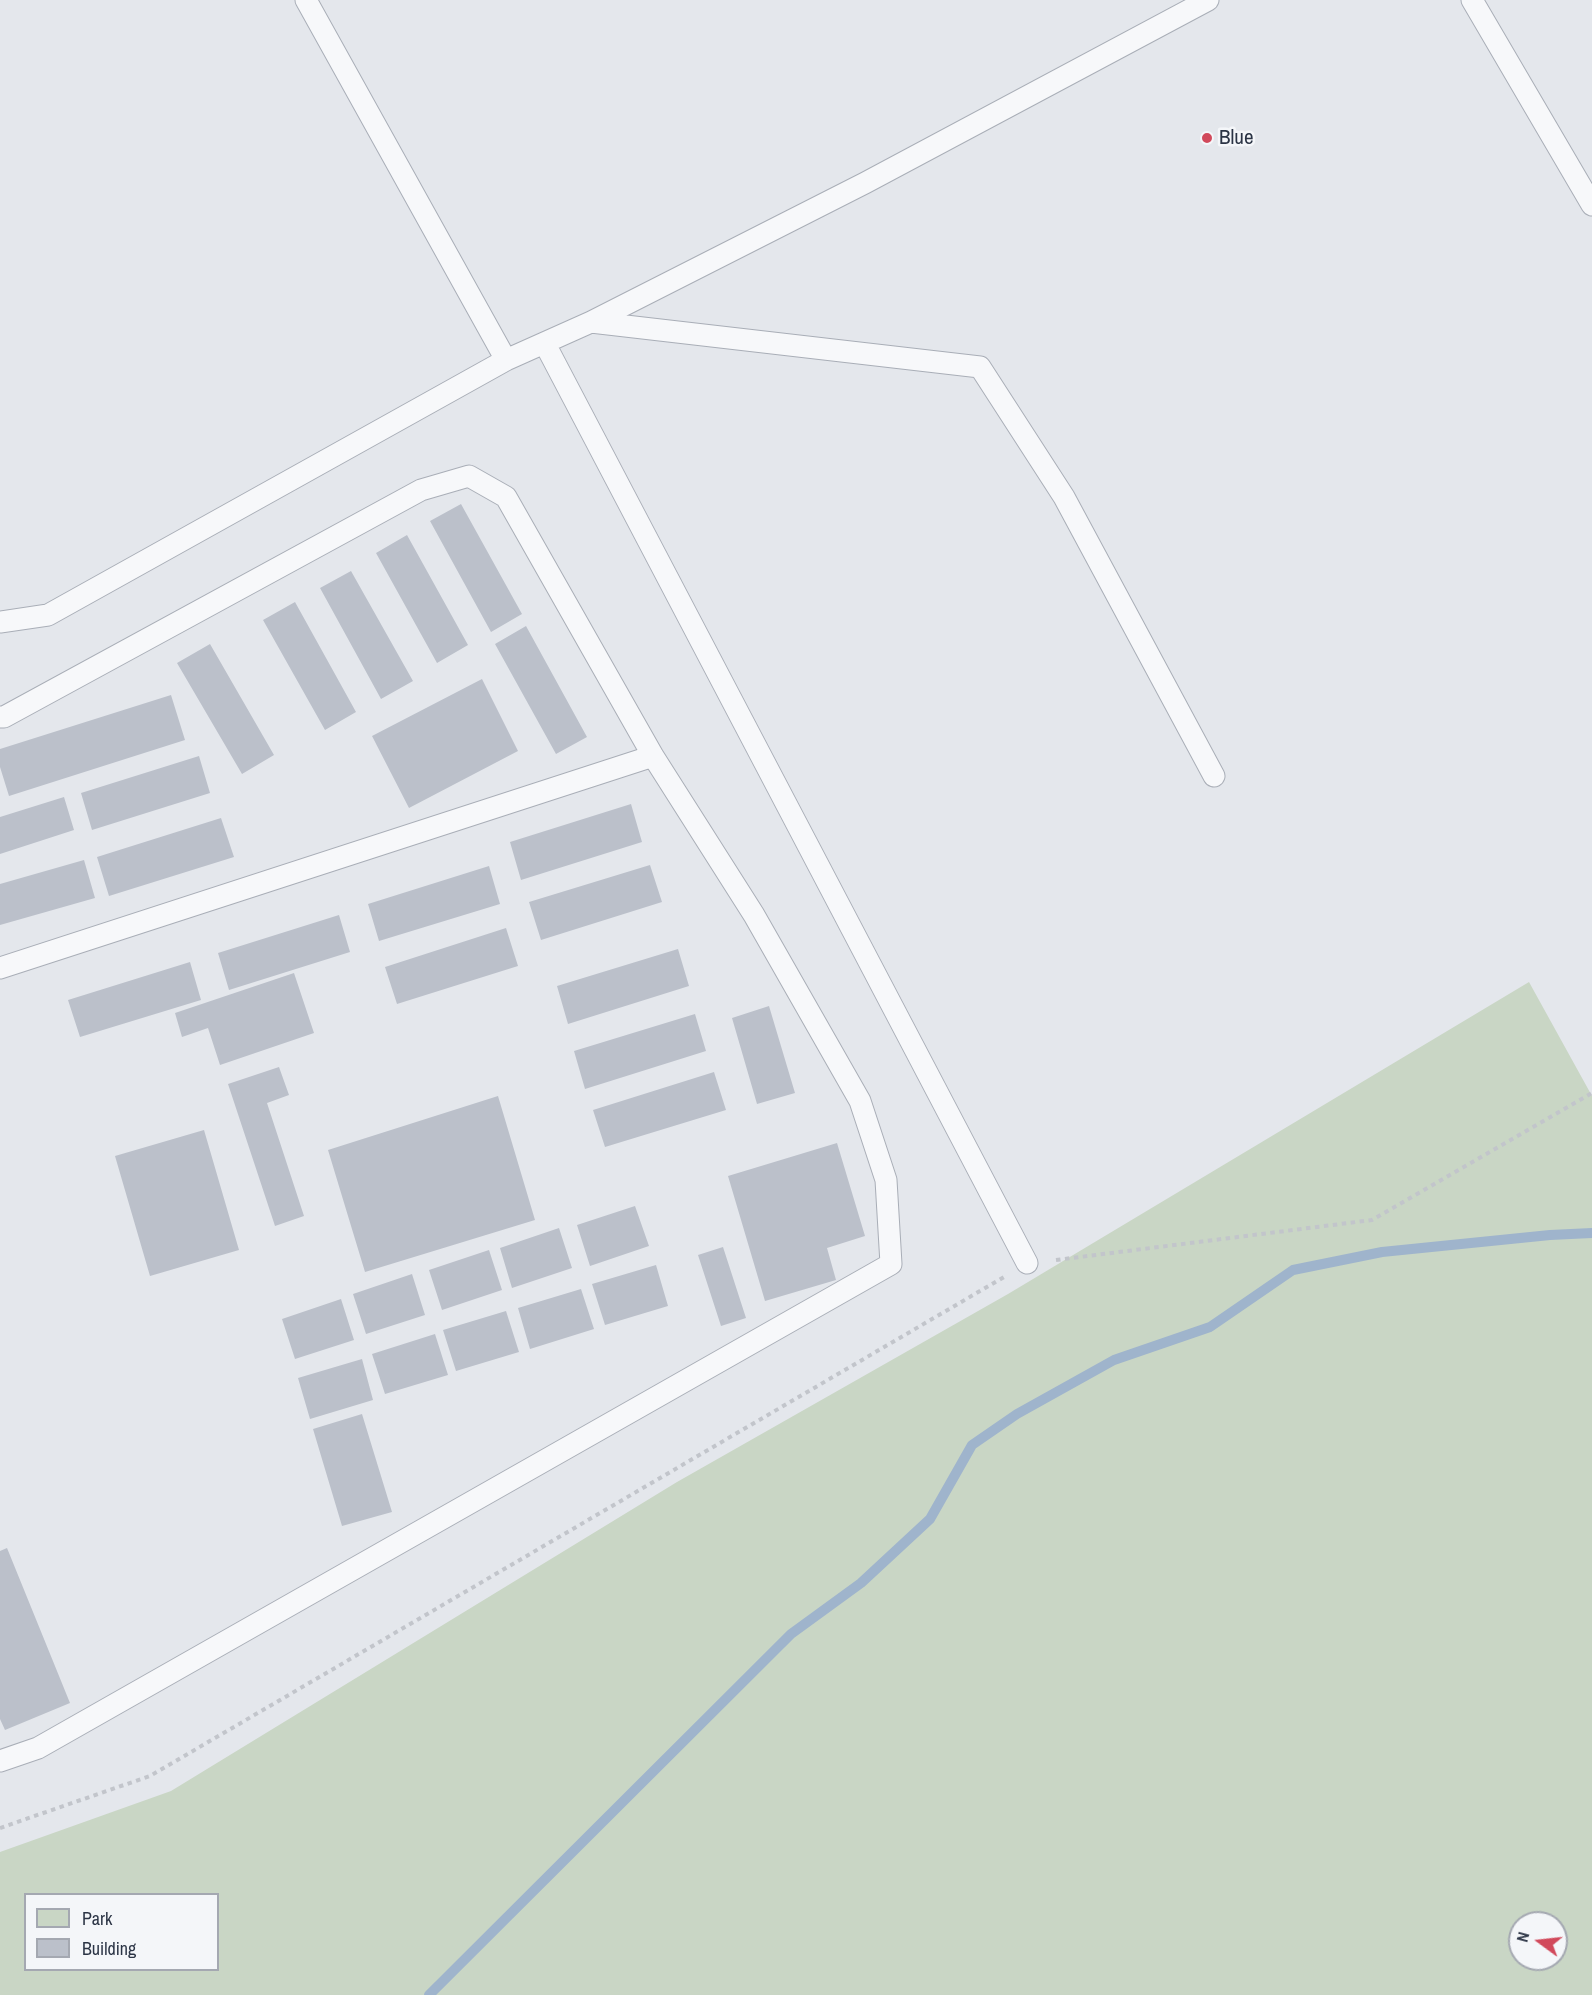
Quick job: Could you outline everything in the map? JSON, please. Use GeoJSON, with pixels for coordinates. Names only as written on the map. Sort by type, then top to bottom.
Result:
{"type":"FeatureCollection","features":[{"type":"Feature","properties":{"kind":"lane"},"geometry":{"type":"LineString","coordinates":[[306,0],[506,360]]}},
{"type":"Feature","properties":{"kind":"lane"},"geometry":{"type":"LineString","coordinates":[[0,622],[48,615],[506,360],[591,322],[865,183],[1208,0]]}},
{"type":"Feature","properties":{"kind":"lane"},"geometry":{"type":"LineString","coordinates":[[1472,0],[1592,205]]}},
{"type":"Feature","properties":{"kind":"lane"},"geometry":{"type":"LineString","coordinates":[[591,322],[980,367],[1064,496],[1214,776]]}},
{"type":"Feature","properties":{"kind":"lane"},"geometry":{"type":"LineString","coordinates":[[545,344],[1027,1263]]}},
{"type":"Feature","properties":{"kind":"lane"},"geometry":{"type":"LineString","coordinates":[[0,717],[4,717],[421,490],[469,476],[506,497],[653,756],[754,915],[860,1101],[886,1180],[891,1264],[38,1748],[0,1761]]}},
{"type":"Feature","properties":{"kind":"lane"},"geometry":{"type":"LineString","coordinates":[[0,968],[653,756]]}},
{"type":"Feature","properties":{"kind":"path"},"geometry":{"type":"LineString","coordinates":[[0,1828],[150,1776],[1027,1263],[1372,1220],[1592,1093]]}},
{"type":"Feature","properties":{"kind":"green space"},"geometry":{"type":"Polygon","coordinates":[[[1529,982],[1592,1096],[1592,1995],[0,1995],[0,1852],[171,1791],[677,1482],[1008,1294],[1529,982]]]}},
{"type":"Feature","properties":{"kind":"building"},"geometry":{"type":"Polygon","coordinates":[[[461,504],[522,614],[491,632],[430,521],[461,504]]]}},
{"type":"Feature","properties":{"kind":"building"},"geometry":{"type":"Polygon","coordinates":[[[407,535],[468,645],[437,663],[376,553],[407,535]]]}},
{"type":"Feature","properties":{"kind":"building"},"geometry":{"type":"Polygon","coordinates":[[[351,571],[413,681],[381,699],[320,588],[351,571]]]}},
{"type":"Feature","properties":{"kind":"building"},"geometry":{"type":"Polygon","coordinates":[[[295,602],[356,712],[325,730],[263,620],[295,602]]]}},
{"type":"Feature","properties":{"kind":"building"},"geometry":{"type":"Polygon","coordinates":[[[526,626],[587,737],[556,754],[495,644],[526,626]]]}},
{"type":"Feature","properties":{"kind":"building"},"geometry":{"type":"Polygon","coordinates":[[[210,644],[274,755],[242,774],[177,663],[210,644]]]}},
{"type":"Feature","properties":{"kind":"building"},"geometry":{"type":"Polygon","coordinates":[[[482,679],[518,751],[409,808],[372,736],[482,679]]]}},
{"type":"Feature","properties":{"kind":"building"},"geometry":{"type":"Polygon","coordinates":[[[171,695],[185,740],[9,796],[0,767],[0,749],[171,695]]]}},
{"type":"Feature","properties":{"kind":"building"},"geometry":{"type":"Polygon","coordinates":[[[199,756],[210,793],[92,830],[81,793],[199,756]]]}},
{"type":"Feature","properties":{"kind":"building"},"geometry":{"type":"Polygon","coordinates":[[[64,797],[74,830],[0,854],[0,817],[64,797]]]}},
{"type":"Feature","properties":{"kind":"building"},"geometry":{"type":"Polygon","coordinates":[[[631,804],[642,842],[521,880],[510,842],[631,804]]]}},
{"type":"Feature","properties":{"kind":"building"},"geometry":{"type":"Polygon","coordinates":[[[221,818],[234,857],[109,896],[97,857],[221,818]]]}},
{"type":"Feature","properties":{"kind":"building"},"geometry":{"type":"Polygon","coordinates":[[[84,860],[95,898],[0,925],[0,884],[84,860]]]}},
{"type":"Feature","properties":{"kind":"building"},"geometry":{"type":"Polygon","coordinates":[[[650,865],[662,902],[541,940],[529,902],[650,865]]]}},
{"type":"Feature","properties":{"kind":"building"},"geometry":{"type":"Polygon","coordinates":[[[489,866],[500,904],[379,941],[368,904],[489,866]]]}},
{"type":"Feature","properties":{"kind":"building"},"geometry":{"type":"Polygon","coordinates":[[[339,915],[350,952],[229,990],[218,953],[339,915]]]}},
{"type":"Feature","properties":{"kind":"building"},"geometry":{"type":"Polygon","coordinates":[[[506,928],[518,966],[397,1004],[385,967],[506,928]]]}},
{"type":"Feature","properties":{"kind":"building"},"geometry":{"type":"Polygon","coordinates":[[[678,949],[689,986],[568,1024],[557,986],[678,949]]]}},
{"type":"Feature","properties":{"kind":"building"},"geometry":{"type":"Polygon","coordinates":[[[190,962],[201,1000],[80,1037],[68,1000],[190,962]]]}},
{"type":"Feature","properties":{"kind":"building"},"geometry":{"type":"Polygon","coordinates":[[[294,973],[314,1033],[220,1065],[208,1028],[182,1037],[175,1013],[294,973]]]}},
{"type":"Feature","properties":{"kind":"building"},"geometry":{"type":"Polygon","coordinates":[[[769,1006],[795,1093],[757,1104],[732,1018],[769,1006]]]}},
{"type":"Feature","properties":{"kind":"building"},"geometry":{"type":"Polygon","coordinates":[[[695,1014],[706,1051],[585,1089],[574,1051],[695,1014]]]}},
{"type":"Feature","properties":{"kind":"building"},"geometry":{"type":"Polygon","coordinates":[[[279,1067],[289,1095],[267,1103],[304,1216],[275,1226],[228,1084],[279,1067]]]}},
{"type":"Feature","properties":{"kind":"building"},"geometry":{"type":"Polygon","coordinates":[[[714,1072],[726,1110],[605,1147],[593,1110],[714,1072]]]}},
{"type":"Feature","properties":{"kind":"building"},"geometry":{"type":"Polygon","coordinates":[[[498,1096],[535,1220],[365,1272],[328,1150],[498,1096]]]}},
{"type":"Feature","properties":{"kind":"building"},"geometry":{"type":"Polygon","coordinates":[[[204,1130],[239,1250],[150,1276],[115,1156],[204,1130]]]}},
{"type":"Feature","properties":{"kind":"building"},"geometry":{"type":"Polygon","coordinates":[[[837,1143],[865,1236],[827,1248],[836,1280],[765,1301],[728,1176],[837,1143]]]}},
{"type":"Feature","properties":{"kind":"building"},"geometry":{"type":"Polygon","coordinates":[[[635,1206],[649,1246],[590,1266],[577,1225],[635,1206]]]}},
{"type":"Feature","properties":{"kind":"building"},"geometry":{"type":"Polygon","coordinates":[[[559,1228],[572,1268],[512,1288],[500,1248],[559,1228]]]}},
{"type":"Feature","properties":{"kind":"building"},"geometry":{"type":"Polygon","coordinates":[[[723,1247],[746,1318],[721,1326],[698,1255],[723,1247]]]}},
{"type":"Feature","properties":{"kind":"building"},"geometry":{"type":"Polygon","coordinates":[[[489,1250],[502,1290],[442,1310],[429,1270],[489,1250]]]}},
{"type":"Feature","properties":{"kind":"building"},"geometry":{"type":"Polygon","coordinates":[[[656,1265],[668,1306],[605,1325],[592,1284],[656,1265]]]}},
{"type":"Feature","properties":{"kind":"building"},"geometry":{"type":"Polygon","coordinates":[[[412,1274],[425,1315],[366,1334],[353,1294],[412,1274]]]}},
{"type":"Feature","properties":{"kind":"building"},"geometry":{"type":"Polygon","coordinates":[[[581,1289],[594,1329],[530,1349],[518,1308],[581,1289]]]}},
{"type":"Feature","properties":{"kind":"building"},"geometry":{"type":"Polygon","coordinates":[[[341,1299],[354,1340],[295,1359],[282,1319],[341,1299]]]}},
{"type":"Feature","properties":{"kind":"building"},"geometry":{"type":"Polygon","coordinates":[[[506,1311],[519,1352],[456,1371],[443,1330],[506,1311]]]}},
{"type":"Feature","properties":{"kind":"building"},"geometry":{"type":"Polygon","coordinates":[[[435,1334],[448,1375],[385,1394],[372,1354],[435,1334]]]}},
{"type":"Feature","properties":{"kind":"building"},"geometry":{"type":"Polygon","coordinates":[[[362,1359],[373,1400],[310,1419],[298,1378],[362,1359]]]}},
{"type":"Feature","properties":{"kind":"building"},"geometry":{"type":"Polygon","coordinates":[[[362,1414],[392,1512],[342,1526],[313,1429],[362,1414]]]}},
{"type":"Feature","properties":{"kind":"building"},"geometry":{"type":"Polygon","coordinates":[[[7,1548],[70,1703],[5,1730],[0,1719],[0,1551],[7,1548]]]}},
{"type":"Feature","properties":{"kind":"waterway"},"geometry":{"type":"LineString","coordinates":[[429,1995],[791,1634],[861,1583],[930,1519],[972,1445],[1017,1414],[1114,1360],[1210,1327],[1293,1270],[1382,1252],[1592,1233]]}},
{"type":"Feature","properties":{"kind":"place","name":"Blue"},"geometry":{"type":"Point","coordinates":[1207,138]}}]}
